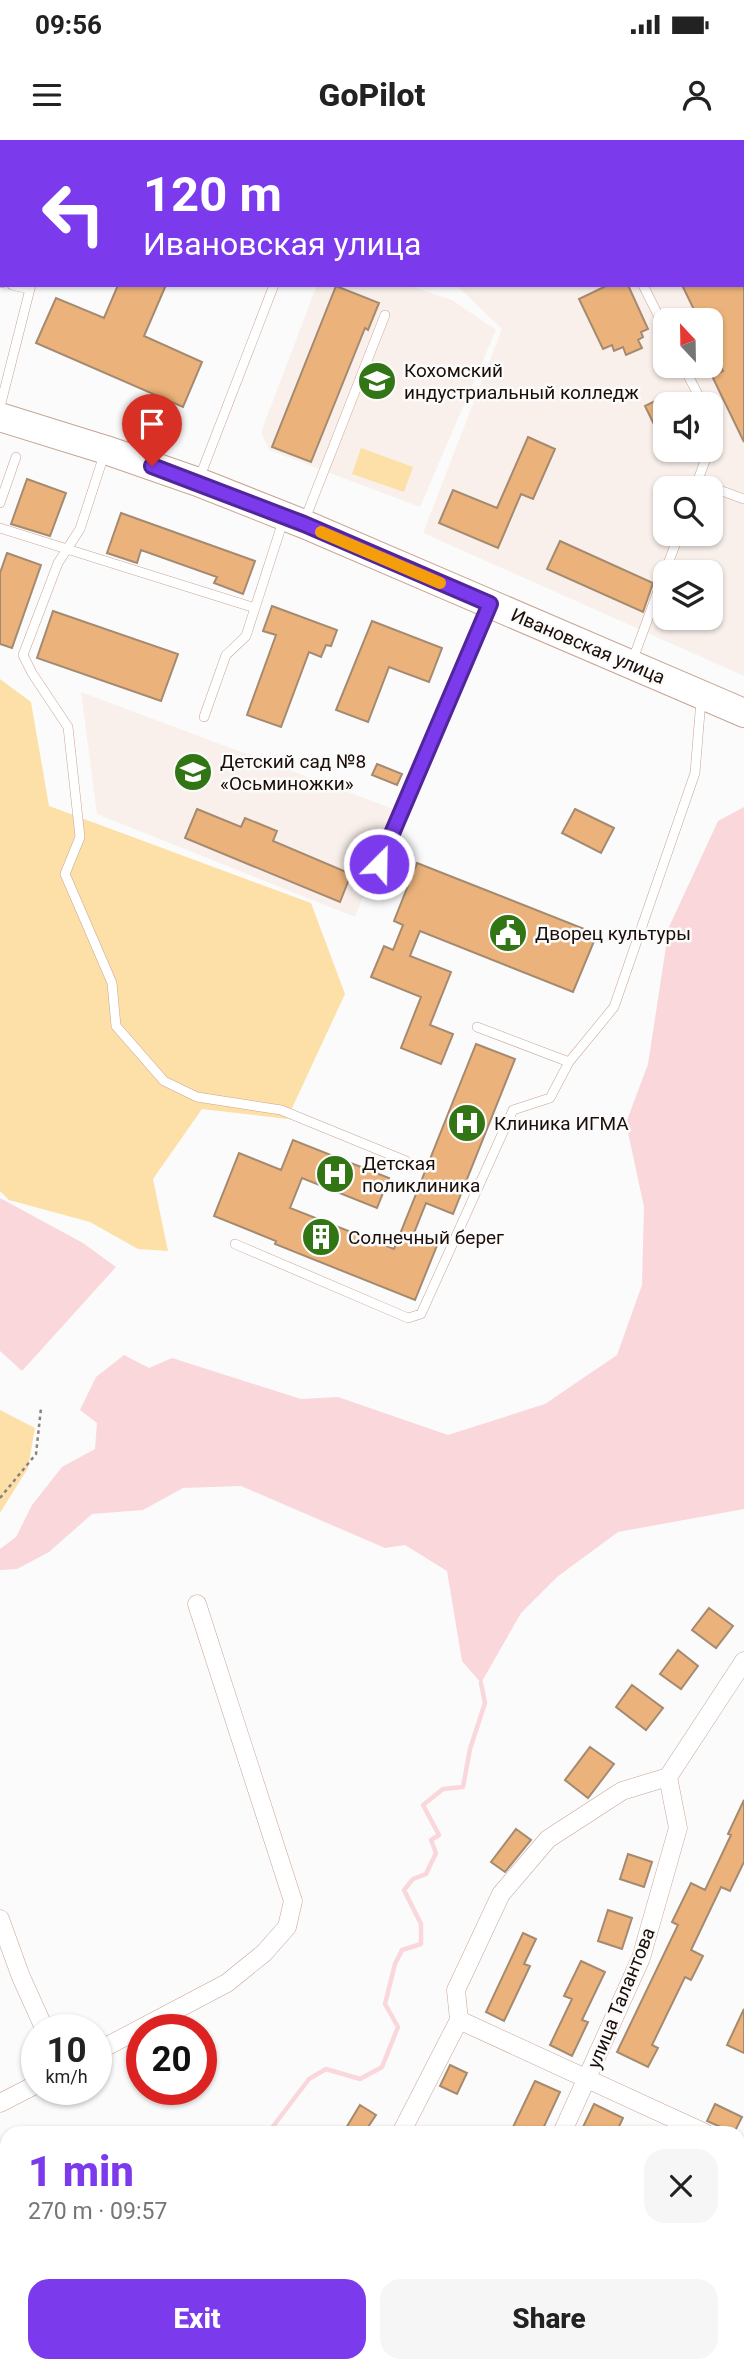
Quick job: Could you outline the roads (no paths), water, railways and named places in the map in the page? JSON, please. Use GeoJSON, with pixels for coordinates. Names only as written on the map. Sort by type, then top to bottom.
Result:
{"type":"FeatureCollection","features":[{"type":"Feature","properties":{"kind":"main road","name":"Ивановская улица"},"geometry":{"type":"LineString","coordinates":[[0,417],[198,482],[294,520],[744,713]]}},
{"type":"Feature","properties":{"kind":"street"},"geometry":{"type":"LineString","coordinates":[[112,2044],[227,1983],[264,1953],[287,1927],[293,1901],[197,1604]]}},
{"type":"Feature","properties":{"kind":"street"},"geometry":{"type":"LineString","coordinates":[[405,2126],[459,2020],[456,1990],[501,1894],[548,1839],[622,1791],[668,1777],[744,1661]]}},
{"type":"Feature","properties":{"kind":"street","name":"улица Талантова"},"geometry":{"type":"LineString","coordinates":[[565,2126],[641,1958],[678,1828],[668,1777]]}},
{"type":"Feature","properties":{"kind":"street"},"geometry":{"type":"LineString","coordinates":[[0,1919],[38,2014]]}},
{"type":"Feature","properties":{"kind":"street"},"geometry":{"type":"LineString","coordinates":[[459,2020],[690,2126]]}},
{"type":"Feature","properties":{"kind":"street"},"geometry":{"type":"LineString","coordinates":[[0,2103],[21,2092]]}},
{"type":"Feature","properties":{"kind":"lane"},"geometry":{"type":"LineString","coordinates":[[0,407],[30,287]]}},
{"type":"Feature","properties":{"kind":"lane"},"geometry":{"type":"LineString","coordinates":[[198,482],[273,287]]}},
{"type":"Feature","properties":{"kind":"lane"},"geometry":{"type":"LineString","coordinates":[[644,287],[654,308]]}},
{"type":"Feature","properties":{"kind":"lane"},"geometry":{"type":"LineString","coordinates":[[204,717],[226,654],[246,636],[255,608],[385,315]]}},
{"type":"Feature","properties":{"kind":"lane"},"geometry":{"type":"LineString","coordinates":[[106,450],[80,529],[58,563],[23,655],[68,727],[80,836],[65,874],[112,982],[116,1026],[164,1081],[197,1097],[281,1110],[406,1161]]}},
{"type":"Feature","properties":{"kind":"lane"},"geometry":{"type":"LineString","coordinates":[[0,503],[16,457]]}},
{"type":"Feature","properties":{"kind":"lane"},"geometry":{"type":"LineString","coordinates":[[723,493],[744,499]]}},
{"type":"Feature","properties":{"kind":"lane"},"geometry":{"type":"LineString","coordinates":[[0,528],[255,608]]}},
{"type":"Feature","properties":{"kind":"lane"},"geometry":{"type":"LineString","coordinates":[[631,664],[675,546]]}},
{"type":"Feature","properties":{"kind":"lane"},"geometry":{"type":"LineString","coordinates":[[379,864],[490,604]]}},
{"type":"Feature","properties":{"kind":"lane"},"geometry":{"type":"LineString","coordinates":[[235,1244],[408,1318],[421,1314],[513,1110],[550,1098],[569,1062],[614,1007],[695,773],[701,695]]}},
{"type":"Feature","properties":{"kind":"lane"},"geometry":{"type":"LineString","coordinates":[[477,1027],[569,1062]]}},
{"type":"Feature","properties":{"kind":"waterway"},"geometry":{"type":"LineString","coordinates":[[273,2126],[309,2079],[326,2069],[360,2079],[382,2067],[398,2027],[385,2004],[395,1964],[402,1950],[421,1944],[421,1924],[404,1890],[413,1879],[426,1874],[436,1853],[431,1840],[439,1835],[423,1805],[443,1789],[463,1787],[470,1749],[485,1703],[481,1683]]}},
{"type":"Feature","properties":{"kind":"place","name":"Кохомский индустриальный колледж"},"geometry":{"type":"Point","coordinates":[377,381]}},
{"type":"Feature","properties":{"kind":"place","name":"Детский сад №8 «Осьминожки»"},"geometry":{"type":"Point","coordinates":[193,772]}},
{"type":"Feature","properties":{"kind":"place","name":"Дворец культуры"},"geometry":{"type":"Point","coordinates":[508,933]}},
{"type":"Feature","properties":{"kind":"place","name":"Клиника ИГМА"},"geometry":{"type":"Point","coordinates":[467,1123]}},
{"type":"Feature","properties":{"kind":"place","name":"Детская поликлиника"},"geometry":{"type":"Point","coordinates":[335,1174]}},
{"type":"Feature","properties":{"kind":"place","name":"Солнечный берег"},"geometry":{"type":"Point","coordinates":[321,1237]}}]}
